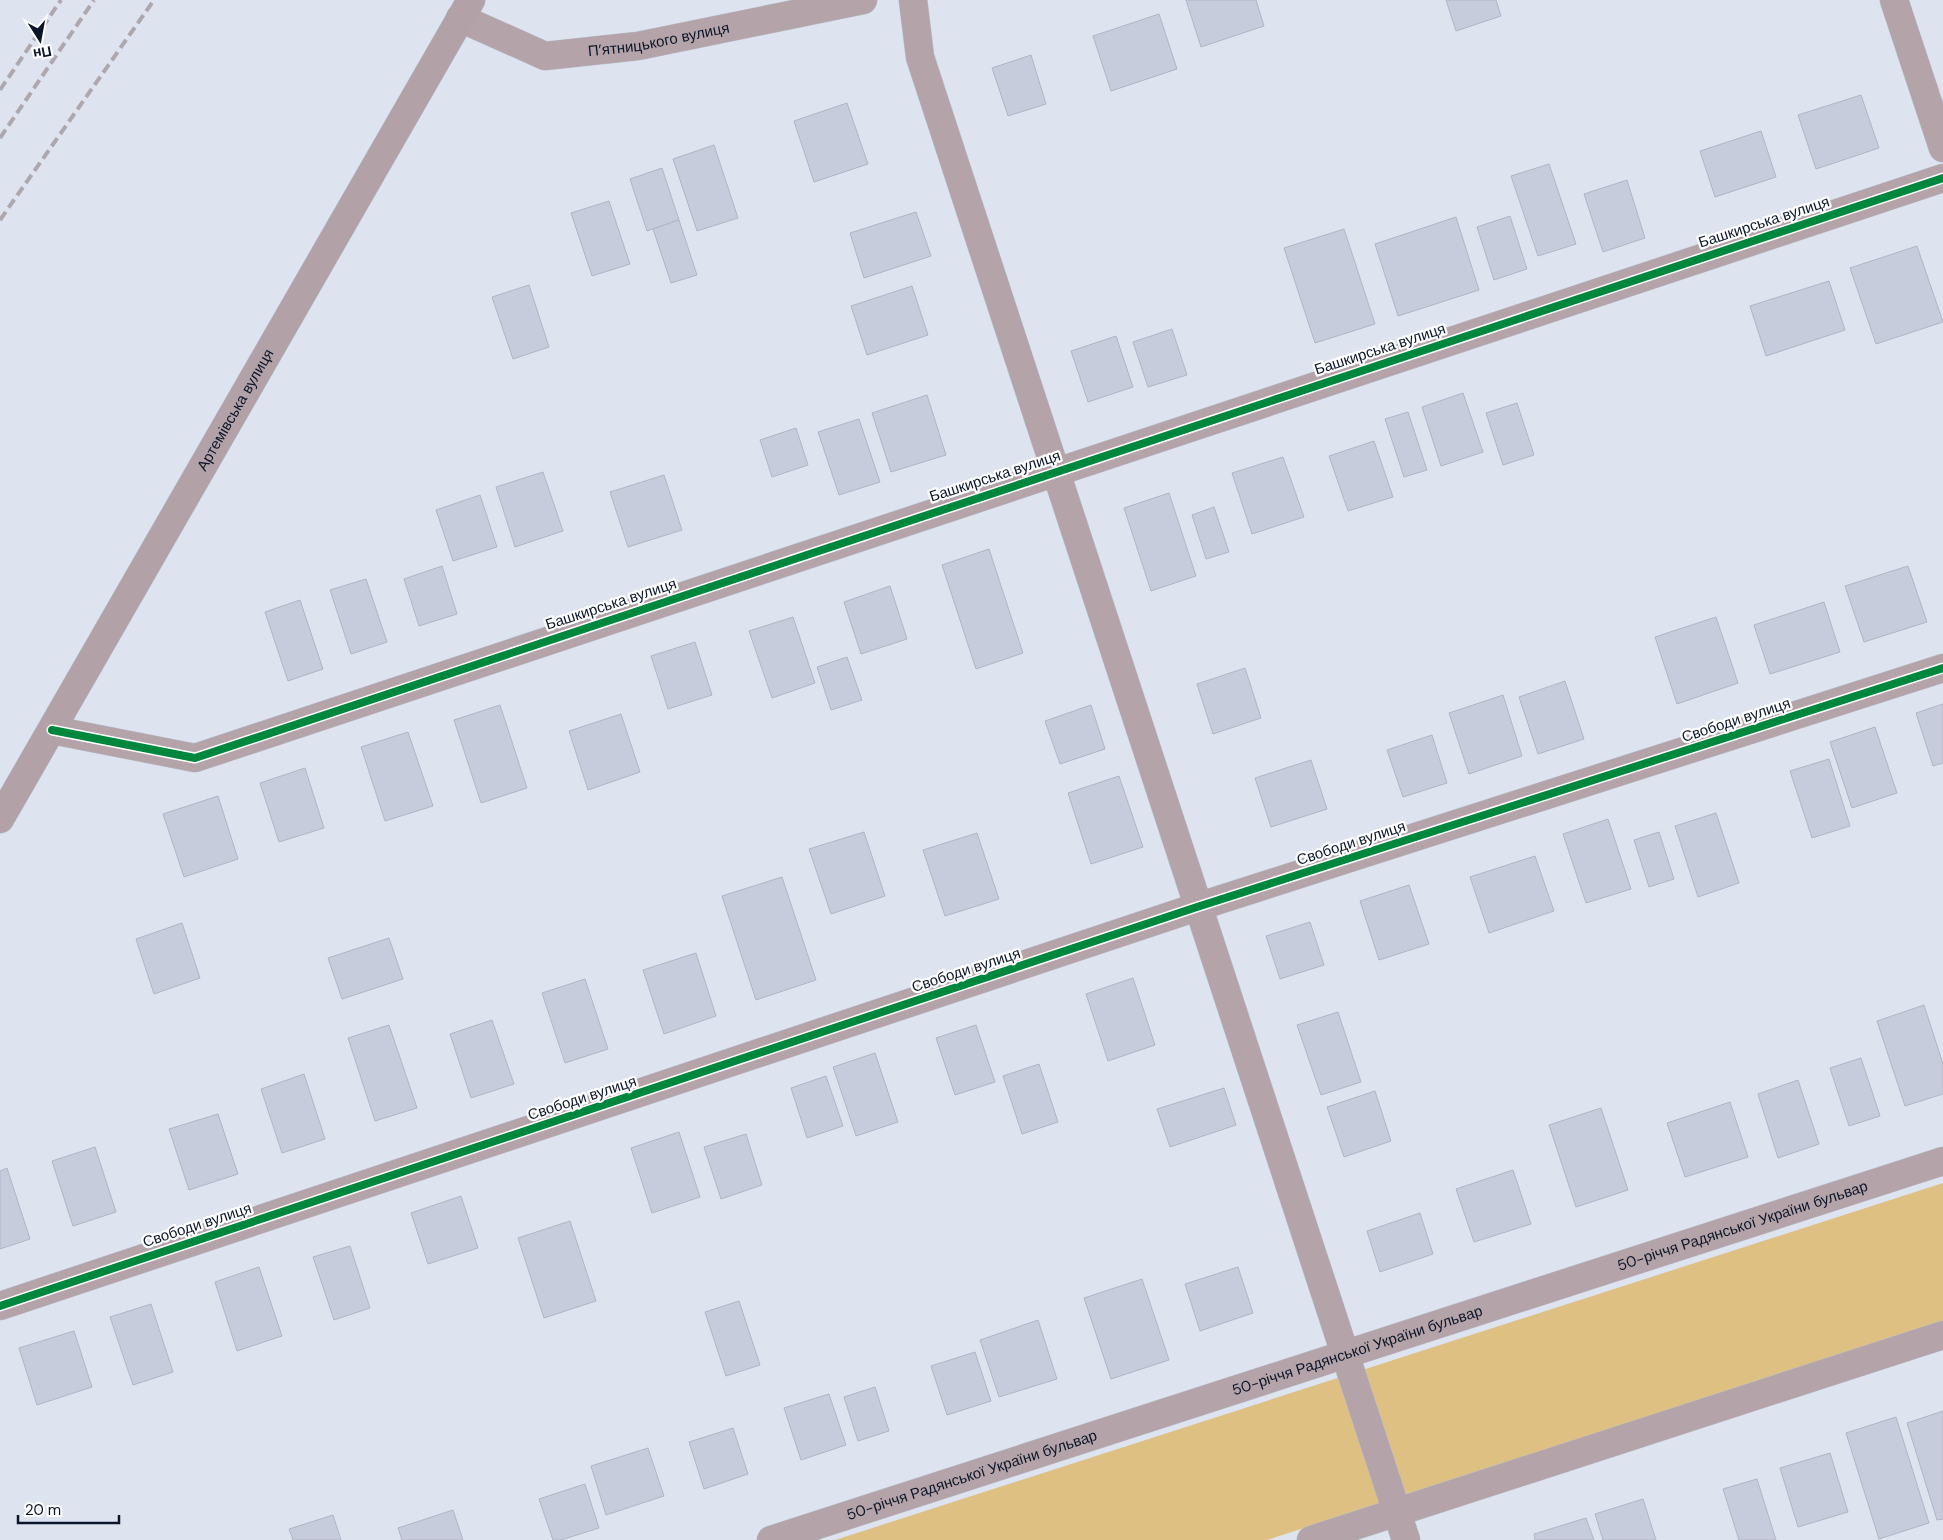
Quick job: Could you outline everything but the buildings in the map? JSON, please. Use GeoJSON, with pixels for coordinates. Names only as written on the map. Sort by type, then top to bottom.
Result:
{"type":"FeatureCollection","features":[{"type":"Feature","properties":{"kind":"main road","name":"Артемівська вулиця"},"geometry":{"type":"LineString","coordinates":[[0,819],[465,9]]}},
{"type":"Feature","properties":{"kind":"street","name":"П’ятницького вулиця"},"geometry":{"type":"LineString","coordinates":[[465,9],[545,56],[638,46],[863,0]]}},
{"type":"Feature","properties":{"kind":"street"},"geometry":{"type":"LineString","coordinates":[[913,0],[920,57],[1406,1540]]}},
{"type":"Feature","properties":{"kind":"street"},"geometry":{"type":"LineString","coordinates":[[1894,0],[1943,148]]}},
{"type":"Feature","properties":{"kind":"street","name":"Башкирська вулиця"},"geometry":{"type":"LineString","coordinates":[[52,730],[195,758],[1056,470],[1943,178]]}},
{"type":"Feature","properties":{"kind":"street","name":"Свободи вулиця"},"geometry":{"type":"LineString","coordinates":[[0,1306],[1197,907],[1943,668]]}},
{"type":"Feature","properties":{"kind":"street","name":"50-річчя Радянської України бульвар"},"geometry":{"type":"LineString","coordinates":[[771,1540],[1943,1161]]}},
{"type":"Feature","properties":{"kind":"street"},"geometry":{"type":"LineString","coordinates":[[1311,1540],[1943,1335]]}},
{"type":"Feature","properties":{"kind":"shaded area"},"geometry":{"type":"Polygon","coordinates":[[[1943,1183],[1943,1321],[1267,1540],[835,1540],[1943,1183]]]}},
{"type":"Feature","properties":{"kind":"railway"},"geometry":{"type":"LineString","coordinates":[[0,90],[61,0]]}},
{"type":"Feature","properties":{"kind":"railway"},"geometry":{"type":"LineString","coordinates":[[0,138],[94,0]]}},
{"type":"Feature","properties":{"kind":"railway"},"geometry":{"type":"LineString","coordinates":[[0,220],[154,0]]}},
{"type":"Feature","properties":{"kind":"cycle path"},"geometry":{"type":"LineString","coordinates":[[52,730],[195,758],[1943,178]]}},
{"type":"Feature","properties":{"kind":"cycle path"},"geometry":{"type":"LineString","coordinates":[[0,1306],[1197,907],[1943,668]]}}]}
